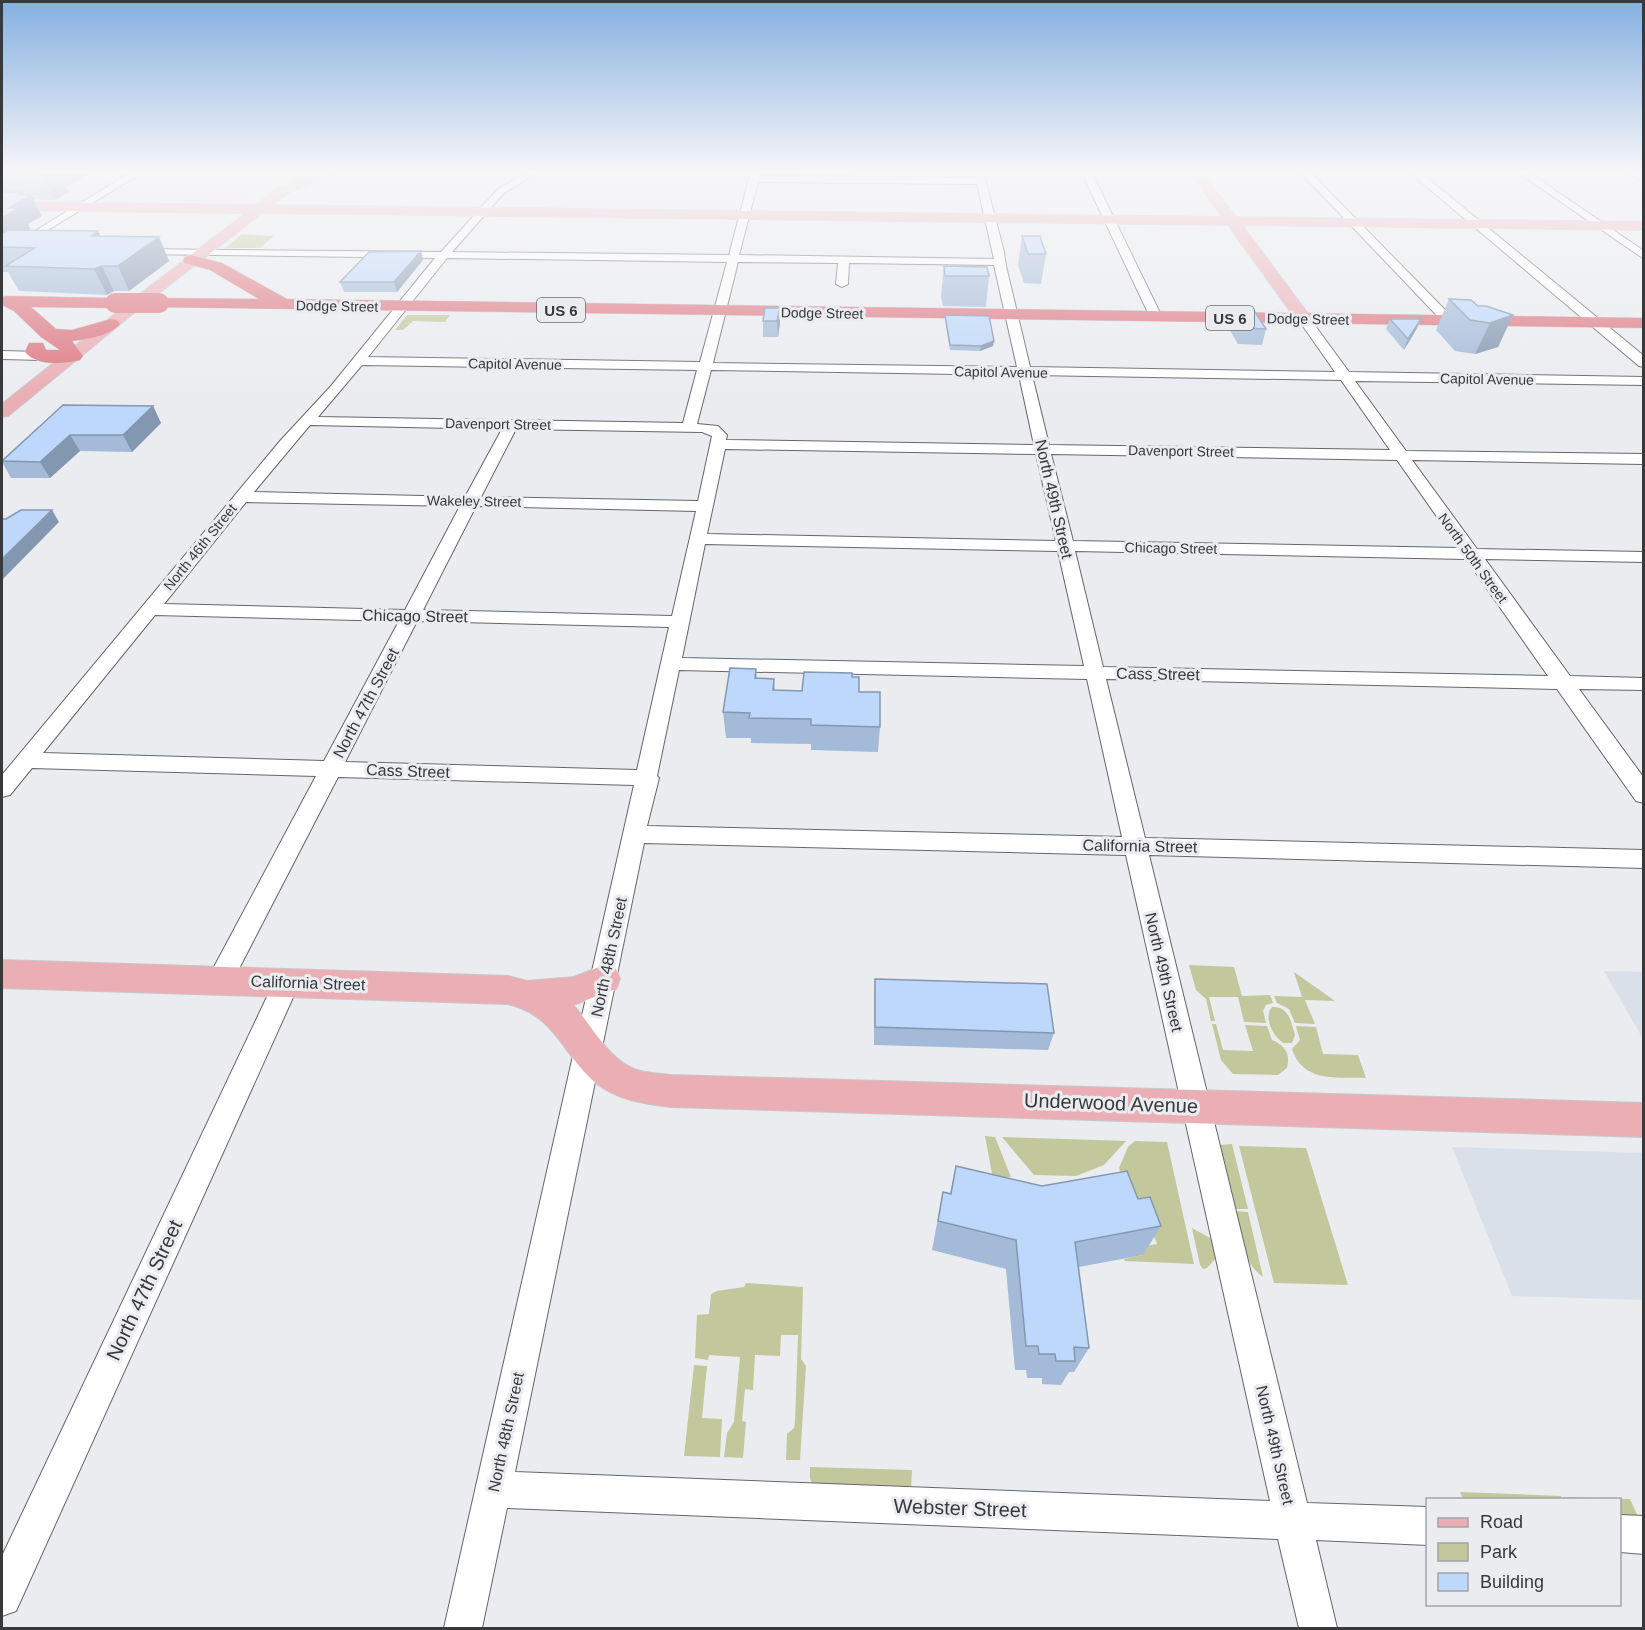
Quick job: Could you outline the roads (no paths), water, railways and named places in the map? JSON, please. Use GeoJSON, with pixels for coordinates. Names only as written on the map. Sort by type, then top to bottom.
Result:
{"type":"FeatureCollection","features":[{"type":"Feature","properties":{"kind":"highway"},"geometry":{"type":"LineString","coordinates":[[196,256],[270,299],[288,305]]}},
{"type":"Feature","properties":{"kind":"highway"},"geometry":{"type":"LineString","coordinates":[[174,273],[200,269],[224,271]]}},
{"type":"Feature","properties":{"kind":"highway"},"geometry":{"type":"LineString","coordinates":[[204,304],[238,297],[249,290],[249,285]]}},
{"type":"Feature","properties":{"kind":"highway","name":"Dodge Street"},"geometry":{"type":"LineString","coordinates":[[6,301],[79,302],[122,306],[152,300],[204,304],[720,312],[1644,323]]}},
{"type":"Feature","properties":{"kind":"highway"},"geometry":{"type":"LineString","coordinates":[[6,301],[23,308],[33,317],[42,346]]}},
{"type":"Feature","properties":{"kind":"highway"},"geometry":{"type":"LineString","coordinates":[[33,317],[54,308],[79,302]]}},
{"type":"Feature","properties":{"kind":"highway"},"geometry":{"type":"LineString","coordinates":[[6,355],[42,346],[59,336],[75,335],[111,324]]}},
{"type":"Feature","properties":{"kind":"highway"},"geometry":{"type":"LineString","coordinates":[[42,346],[72,356]]}},
{"type":"Feature","properties":{"kind":"main road"},"geometry":{"type":"LineString","coordinates":[[152,300],[174,273],[207,247]]}},
{"type":"Feature","properties":{"kind":"main road"},"geometry":{"type":"LineString","coordinates":[[1250,247],[1304,319]]}},
{"type":"Feature","properties":{"kind":"main road"},"geometry":{"type":"LineString","coordinates":[[2,412],[111,324],[122,306]]}},
{"type":"Feature","properties":{"kind":"main road","name":"California Street"},"geometry":{"type":"LineString","coordinates":[[2,974],[508,990],[527,995],[555,1010],[588,1054]]}},
{"type":"Feature","properties":{"kind":"main road"},"geometry":{"type":"LineString","coordinates":[[527,995],[577,991],[604,979]]}},
{"type":"Feature","properties":{"kind":"main road","name":"Underwood Avenue"},"geometry":{"type":"LineString","coordinates":[[588,1054],[612,1074],[626,1082],[671,1091],[1644,1120]]}},
{"type":"Feature","properties":{"kind":"street","name":"North 46th Street"},"geometry":{"type":"LineString","coordinates":[[2,789],[241,497],[358,361],[451,247]]}},
{"type":"Feature","properties":{"kind":"street"},"geometry":{"type":"LineString","coordinates":[[719,444],[720,435],[716,430],[689,428],[737,247]]}},
{"type":"Feature","properties":{"kind":"street","name":"North 49th Street"},"geometry":{"type":"LineString","coordinates":[[997,247],[1318,1629]]}},
{"type":"Feature","properties":{"kind":"street"},"geometry":{"type":"LineString","coordinates":[[1122,247],[1156,317]]}},
{"type":"Feature","properties":{"kind":"street"},"geometry":{"type":"LineString","coordinates":[[1377,247],[1448,320]]}},
{"type":"Feature","properties":{"kind":"street"},"geometry":{"type":"LineString","coordinates":[[1505,247],[1644,363]]}},
{"type":"Feature","properties":{"kind":"street"},"geometry":{"type":"LineString","coordinates":[[1631,247],[1644,256]]}},
{"type":"Feature","properties":{"kind":"street"},"geometry":{"type":"LineString","coordinates":[[5,251],[37,250]]}},
{"type":"Feature","properties":{"kind":"street"},"geometry":{"type":"LineString","coordinates":[[126,251],[196,256],[444,255],[1000,262]]}},
{"type":"Feature","properties":{"kind":"street"},"geometry":{"type":"LineString","coordinates":[[842,284],[844,260]]}},
{"type":"Feature","properties":{"kind":"street","name":"North 50th Street"},"geometry":{"type":"LineString","coordinates":[[1304,319],[1644,795]]}},
{"type":"Feature","properties":{"kind":"street","name":"Capitol Avenue"},"geometry":{"type":"LineString","coordinates":[[358,361],[1644,381]]}},
{"type":"Feature","properties":{"kind":"street","name":"Davenport Street"},"geometry":{"type":"LineString","coordinates":[[306,421],[689,428]]}},
{"type":"Feature","properties":{"kind":"street","name":"North 47th Street"},"geometry":{"type":"LineString","coordinates":[[220,980],[511,425]]}},
{"type":"Feature","properties":{"kind":"street","name":"Davenport Street"},"geometry":{"type":"LineString","coordinates":[[719,444],[1644,459]]}},
{"type":"Feature","properties":{"kind":"street","name":"North 48th Street"},"geometry":{"type":"LineString","coordinates":[[463,1629],[719,444]]}},
{"type":"Feature","properties":{"kind":"street","name":"Wakeley Street"},"geometry":{"type":"LineString","coordinates":[[241,497],[706,506]]}},
{"type":"Feature","properties":{"kind":"street","name":"Chicago Street"},"geometry":{"type":"LineString","coordinates":[[699,539],[1644,556]]}},
{"type":"Feature","properties":{"kind":"street","name":"Chicago Street"},"geometry":{"type":"LineString","coordinates":[[149,609],[681,622]]}},
{"type":"Feature","properties":{"kind":"street","name":"Cass Street"},"geometry":{"type":"LineString","coordinates":[[672,664],[1644,684]]}},
{"type":"Feature","properties":{"kind":"street","name":"Cass Street"},"geometry":{"type":"LineString","coordinates":[[25,760],[648,778]]}},
{"type":"Feature","properties":{"kind":"street","name":"California Street"},"geometry":{"type":"LineString","coordinates":[[636,834],[1644,859]]}},
{"type":"Feature","properties":{"kind":"street","name":"North 47th Street"},"geometry":{"type":"LineString","coordinates":[[2,1597],[287,982]]}},
{"type":"Feature","properties":{"kind":"street","name":"Webster Street"},"geometry":{"type":"LineString","coordinates":[[493,1489],[1426,1526]]}},
{"type":"Feature","properties":{"kind":"street"},"geometry":{"type":"LineString","coordinates":[[1621,1534],[1644,1535]]}}]}
